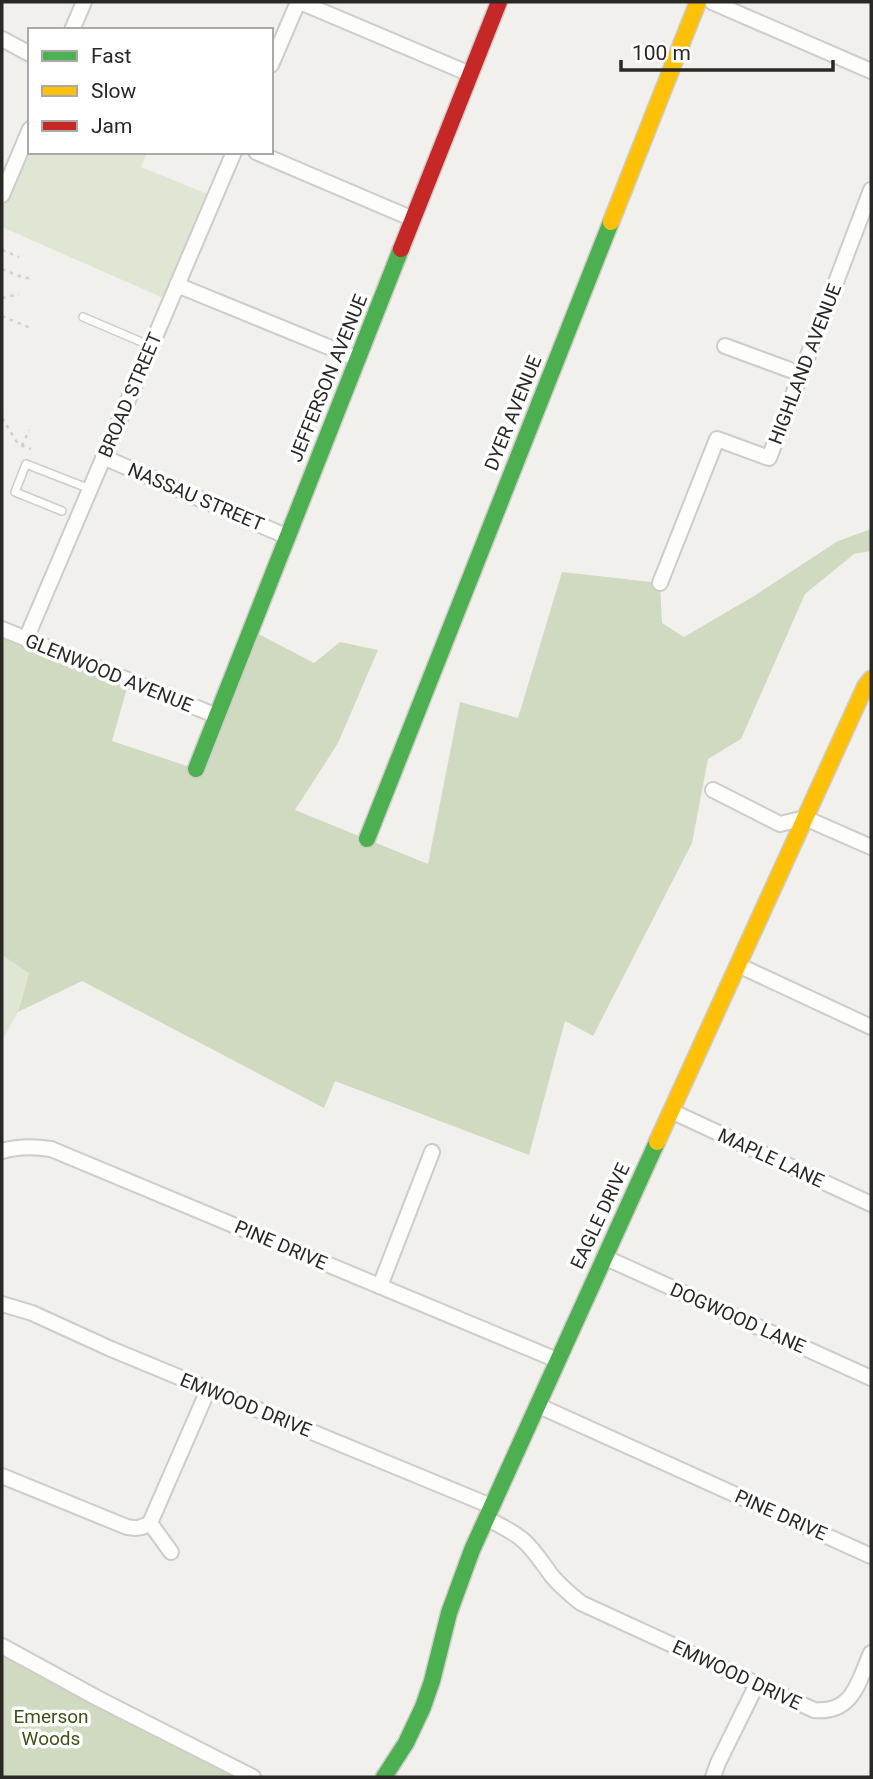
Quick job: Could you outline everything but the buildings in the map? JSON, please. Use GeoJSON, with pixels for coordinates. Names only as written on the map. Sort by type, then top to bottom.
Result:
{"type":"FeatureCollection","features":[{"type":"Feature","properties":{"kind":"street"},"geometry":{"type":"LineString","coordinates":[[73,28],[84,2]]}},
{"type":"Feature","properties":{"kind":"street"},"geometry":{"type":"LineString","coordinates":[[273,60],[299,2],[470,74]]}},
{"type":"Feature","properties":{"kind":"street","name":"JEFFERSON AVENUE"},"geometry":{"type":"LineString","coordinates":[[196,769],[499,2]]}},
{"type":"Feature","properties":{"kind":"street","name":"DYER AVENUE"},"geometry":{"type":"LineString","coordinates":[[367,839],[698,2]]}},
{"type":"Feature","properties":{"kind":"street"},"geometry":{"type":"LineString","coordinates":[[712,2],[871,71]]}},
{"type":"Feature","properties":{"kind":"street"},"geometry":{"type":"LineString","coordinates":[[2,39],[28,53]]}},
{"type":"Feature","properties":{"kind":"street"},"geometry":{"type":"LineString","coordinates":[[2,195],[28,134]]}},
{"type":"Feature","properties":{"kind":"street","name":"BROAD STREET"},"geometry":{"type":"LineString","coordinates":[[26,639],[233,154]]}},
{"type":"Feature","properties":{"kind":"street"},"geometry":{"type":"LineString","coordinates":[[261,154],[414,219]]}},
{"type":"Feature","properties":{"kind":"street","name":"HIGHLAND AVENUE"},"geometry":{"type":"LineString","coordinates":[[660,583],[717,439],[769,458],[871,190]]}},
{"type":"Feature","properties":{"kind":"street"},"geometry":{"type":"LineString","coordinates":[[177,285],[358,359]]}},
{"type":"Feature","properties":{"kind":"street"},"geometry":{"type":"LineString","coordinates":[[724,346],[801,374]]}},
{"type":"Feature","properties":{"kind":"street","name":"NASSAU STREET"},"geometry":{"type":"LineString","coordinates":[[103,457],[288,537]]}},
{"type":"Feature","properties":{"kind":"street","name":"GLENWOOD AVENUE"},"geometry":{"type":"LineString","coordinates":[[2,629],[217,716]]}},
{"type":"Feature","properties":{"kind":"street","name":"EAGLE DRIVE"},"geometry":{"type":"LineString","coordinates":[[384,1777],[400,1754],[419,1716],[432,1681],[451,1604],[488,1512],[865,687],[871,679]]}},
{"type":"Feature","properties":{"kind":"street"},"geometry":{"type":"LineString","coordinates":[[713,790],[780,824],[805,818],[871,847]]}},
{"type":"Feature","properties":{"kind":"street"},"geometry":{"type":"LineString","coordinates":[[738,965],[871,1027]]}},
{"type":"Feature","properties":{"kind":"street","name":"MAPLE LANE"},"geometry":{"type":"LineString","coordinates":[[671,1111],[871,1204]]}},
{"type":"Feature","properties":{"kind":"street","name":"PINE DRIVE"},"geometry":{"type":"LineString","coordinates":[[2,1151],[19,1146],[51,1149],[557,1360]]}},
{"type":"Feature","properties":{"kind":"street"},"geometry":{"type":"LineString","coordinates":[[380,1286],[432,1152]]}},
{"type":"Feature","properties":{"kind":"street","name":"DOGWOOD LANE"},"geometry":{"type":"LineString","coordinates":[[604,1257],[871,1378]]}},
{"type":"Feature","properties":{"kind":"street","name":"EMWOOD DRIVE"},"geometry":{"type":"LineString","coordinates":[[2,1304],[32,1313],[488,1512],[524,1541],[559,1584],[581,1603],[814,1710],[836,1709],[846,1703],[853,1695],[871,1653]]}},
{"type":"Feature","properties":{"kind":"street"},"geometry":{"type":"LineString","coordinates":[[2,1476],[127,1527],[143,1527],[150,1523],[208,1390]]}},
{"type":"Feature","properties":{"kind":"street","name":"PINE DRIVE"},"geometry":{"type":"LineString","coordinates":[[537,1405],[871,1556]]}},
{"type":"Feature","properties":{"kind":"street"},"geometry":{"type":"LineString","coordinates":[[150,1523],[171,1552]]}},
{"type":"Feature","properties":{"kind":"street"},"geometry":{"type":"LineString","coordinates":[[2,1646],[253,1777]]}},
{"type":"Feature","properties":{"kind":"street"},"geometry":{"type":"LineString","coordinates":[[713,1777],[757,1684]]}},
{"type":"Feature","properties":{"kind":"lane"},"geometry":{"type":"LineString","coordinates":[[83,317],[151,346]]}},
{"type":"Feature","properties":{"kind":"lane"},"geometry":{"type":"LineString","coordinates":[[62,511],[15,492],[26,464],[90,489]]}},
{"type":"Feature","properties":{"kind":"path"},"geometry":{"type":"LineString","coordinates":[[2,250],[19,257]]}},
{"type":"Feature","properties":{"kind":"path"},"geometry":{"type":"LineString","coordinates":[[2,269],[31,278]]}},
{"type":"Feature","properties":{"kind":"path"},"geometry":{"type":"LineString","coordinates":[[2,298],[19,293]]}},
{"type":"Feature","properties":{"kind":"path"},"geometry":{"type":"LineString","coordinates":[[2,316],[33,329]]}},
{"type":"Feature","properties":{"kind":"path"},"geometry":{"type":"LineString","coordinates":[[2,418],[18,444],[31,449]]}},
{"type":"Feature","properties":{"kind":"path"},"geometry":{"type":"LineString","coordinates":[[22,446],[29,430]]}},
{"type":"Feature","properties":{"kind":"green space"},"geometry":{"type":"Polygon","coordinates":[[[28,134],[28,154],[146,154],[141,167],[215,197],[170,301],[2,227],[2,195],[28,134]]]}},
{"type":"Feature","properties":{"kind":"green space"},"geometry":{"type":"Polygon","coordinates":[[[871,529],[871,551],[854,554],[805,594],[741,739],[708,759],[692,843],[593,1036],[565,1021],[529,1155],[335,1081],[324,1108],[82,981],[18,1012],[29,973],[2,955],[2,629],[129,681],[112,741],[196,769],[251,630],[314,663],[340,642],[378,650],[338,743],[295,810],[428,864],[460,702],[518,718],[562,572],[660,583],[662,623],[684,637],[754,596],[838,541],[871,529]]]}},
{"type":"Feature","properties":{"kind":"green space"},"geometry":{"type":"Polygon","coordinates":[[[2,955],[29,972],[18,1012],[2,1040],[2,955]]]}},
{"type":"Feature","properties":{"kind":"green space","name":"Emerson Woods"},"geometry":{"type":"Polygon","coordinates":[[[2,1645],[249,1777],[2,1777],[2,1645]]]}},
{"type":"Feature","properties":{"kind":"traffic: fast"},"geometry":{"type":"LineString","coordinates":[[367,839],[611,222]]}},
{"type":"Feature","properties":{"kind":"traffic: fast"},"geometry":{"type":"LineString","coordinates":[[196,769],[401,249]]}},
{"type":"Feature","properties":{"kind":"traffic: fast"},"geometry":{"type":"LineString","coordinates":[[384,1777],[406,1743],[423,1707],[449,1613],[472,1550],[657,1142]]}},
{"type":"Feature","properties":{"kind":"traffic: slow"},"geometry":{"type":"LineString","coordinates":[[611,222],[698,2]]}},
{"type":"Feature","properties":{"kind":"traffic: slow"},"geometry":{"type":"LineString","coordinates":[[657,1142],[871,679]]}},
{"type":"Feature","properties":{"kind":"traffic: jam"},"geometry":{"type":"LineString","coordinates":[[401,249],[499,2]]}}]}
